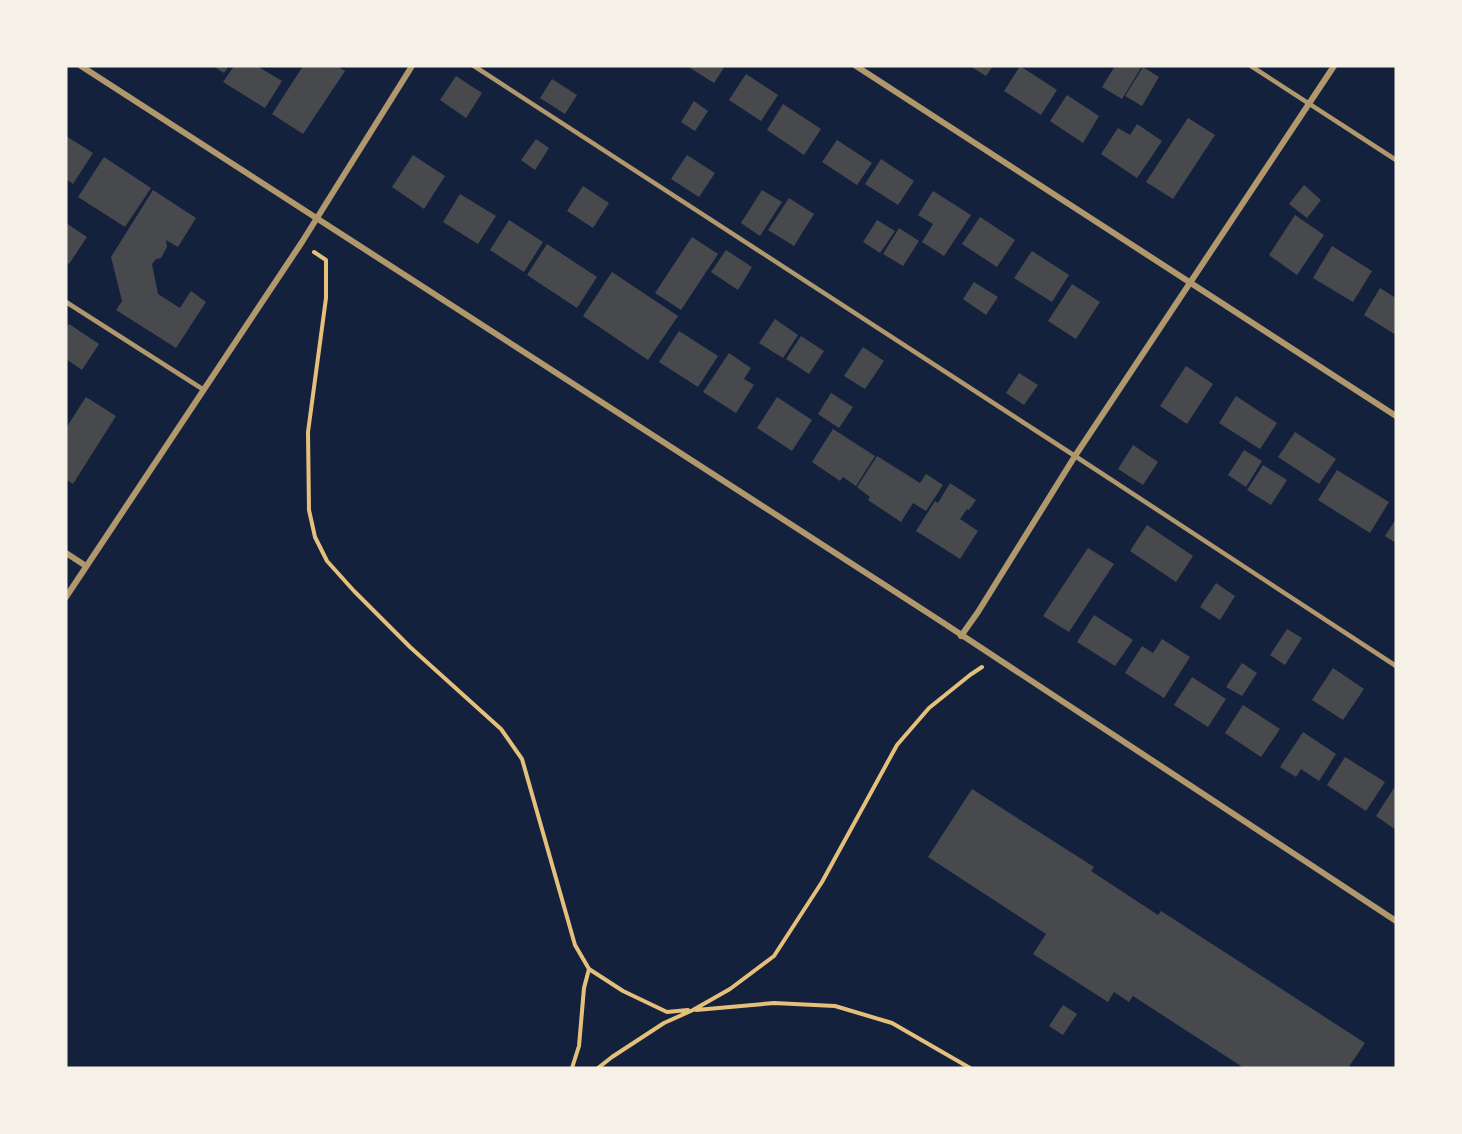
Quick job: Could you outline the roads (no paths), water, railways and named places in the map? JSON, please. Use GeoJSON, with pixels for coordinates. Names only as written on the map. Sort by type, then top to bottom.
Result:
{"type":"FeatureCollection","features":[{"type":"Feature","properties":{"kind":"street"},"geometry":{"type":"LineString","coordinates":[[81,66],[961,636],[1396,921]]}},
{"type":"Feature","properties":{"kind":"street"},"geometry":{"type":"LineString","coordinates":[[66,597],[302,242],[412,66]]}},
{"type":"Feature","properties":{"kind":"street"},"geometry":{"type":"LineString","coordinates":[[856,66],[1396,416]]}},
{"type":"Feature","properties":{"kind":"street"},"geometry":{"type":"LineString","coordinates":[[961,636],[1075,456],[1334,66]]}},
{"type":"Feature","properties":{"kind":"street"},"geometry":{"type":"LineString","coordinates":[[66,553],[86,566]]}},
{"type":"Feature","properties":{"kind":"lane"},"geometry":{"type":"LineString","coordinates":[[474,66],[1396,666]]}},
{"type":"Feature","properties":{"kind":"lane"},"geometry":{"type":"LineString","coordinates":[[1251,66],[1396,160]]}},
{"type":"Feature","properties":{"kind":"lane"},"geometry":{"type":"LineString","coordinates":[[66,302],[204,390]]}}]}
